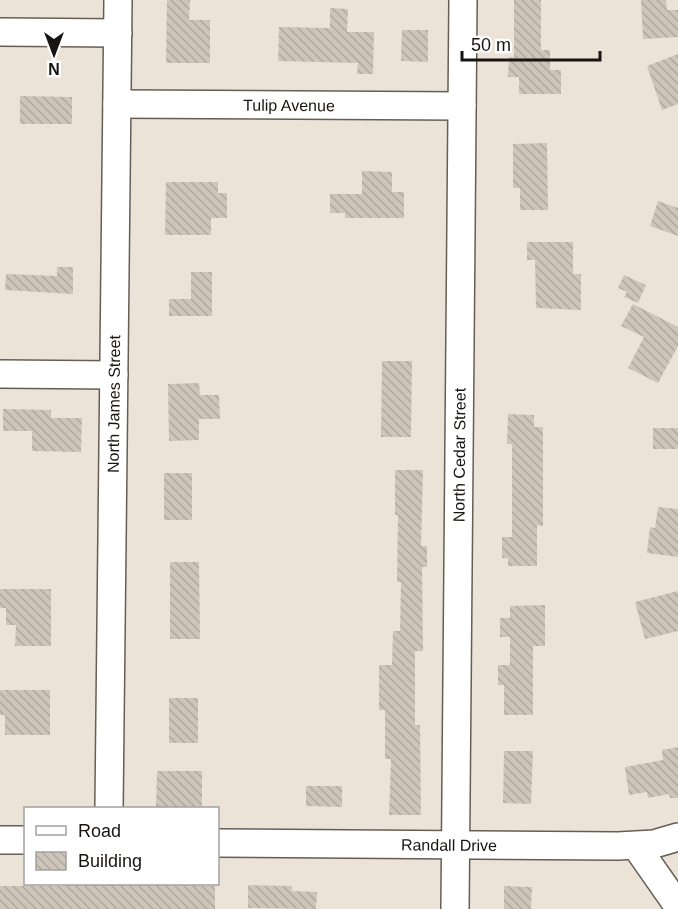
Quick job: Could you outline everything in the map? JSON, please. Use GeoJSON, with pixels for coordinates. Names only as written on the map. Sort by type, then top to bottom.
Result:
{"type":"FeatureCollection","features":[{"type":"Feature","properties":{"kind":"street","name":"North James Street"},"geometry":{"type":"LineString","coordinates":[[109,807],[118,0]]}},
{"type":"Feature","properties":{"kind":"street","name":"North Cedar Street"},"geometry":{"type":"LineString","coordinates":[[455,909],[463,0]]}},
{"type":"Feature","properties":{"kind":"street"},"geometry":{"type":"LineString","coordinates":[[0,32],[118,33]]}},
{"type":"Feature","properties":{"kind":"street","name":"Tulip Avenue"},"geometry":{"type":"LineString","coordinates":[[117,104],[462,106]]}},
{"type":"Feature","properties":{"kind":"street"},"geometry":{"type":"LineString","coordinates":[[0,374],[114,375]]}},
{"type":"Feature","properties":{"kind":"street","name":"Randall Drive"},"geometry":{"type":"LineString","coordinates":[[219,843],[636,846],[654,844],[678,837]]}},
{"type":"Feature","properties":{"kind":"street"},"geometry":{"type":"LineString","coordinates":[[0,840],[24,840]]}},
{"type":"Feature","properties":{"kind":"street"},"geometry":{"type":"LineString","coordinates":[[636,846],[678,906]]}},
{"type":"Feature","properties":{"kind":"building"},"geometry":{"type":"Polygon","coordinates":[[[167,0],[190,0],[189,20],[210,20],[210,63],[166,63],[167,0]]]}},
{"type":"Feature","properties":{"kind":"building"},"geometry":{"type":"Polygon","coordinates":[[[514,0],[541,0],[541,50],[550,50],[550,70],[561,70],[561,94],[519,94],[519,77],[508,77],[509,57],[514,57],[514,0]]]}},
{"type":"Feature","properties":{"kind":"building"},"geometry":{"type":"Polygon","coordinates":[[[641,0],[666,0],[667,10],[678,10],[678,37],[643,39],[641,0]]]}},
{"type":"Feature","properties":{"kind":"building"},"geometry":{"type":"Polygon","coordinates":[[[330,8],[348,9],[347,32],[374,32],[373,74],[357,74],[358,63],[278,61],[279,27],[330,28],[330,8]]]}},
{"type":"Feature","properties":{"kind":"building"},"geometry":{"type":"Polygon","coordinates":[[[402,30],[428,30],[428,62],[401,61],[402,30]]]}},
{"type":"Feature","properties":{"kind":"building"},"geometry":{"type":"Polygon","coordinates":[[[678,54],[678,104],[662,110],[647,66],[678,54]]]}},
{"type":"Feature","properties":{"kind":"building"},"geometry":{"type":"Polygon","coordinates":[[[20,96],[72,97],[72,124],[20,124],[20,96]]]}},
{"type":"Feature","properties":{"kind":"building"},"geometry":{"type":"Polygon","coordinates":[[[547,143],[548,210],[520,210],[520,188],[513,188],[513,144],[547,143]]]}},
{"type":"Feature","properties":{"kind":"building"},"geometry":{"type":"Polygon","coordinates":[[[362,171],[392,172],[392,192],[404,192],[404,218],[345,218],[345,213],[330,213],[330,194],[362,194],[362,171]]]}},
{"type":"Feature","properties":{"kind":"building"},"geometry":{"type":"Polygon","coordinates":[[[166,182],[218,182],[218,193],[227,193],[227,218],[211,218],[211,235],[165,235],[166,182]]]}},
{"type":"Feature","properties":{"kind":"building"},"geometry":{"type":"Polygon","coordinates":[[[658,201],[678,208],[678,236],[650,226],[658,201]]]}},
{"type":"Feature","properties":{"kind":"building"},"geometry":{"type":"Polygon","coordinates":[[[527,242],[573,242],[573,274],[581,274],[581,310],[536,308],[535,260],[527,260],[527,242]]]}},
{"type":"Feature","properties":{"kind":"building"},"geometry":{"type":"Polygon","coordinates":[[[57,267],[73,267],[73,294],[5,290],[6,274],[57,276],[57,267]]]}},
{"type":"Feature","properties":{"kind":"building"},"geometry":{"type":"Polygon","coordinates":[[[191,272],[212,272],[212,316],[169,316],[169,299],[191,299],[191,272]]]}},
{"type":"Feature","properties":{"kind":"building"},"geometry":{"type":"Polygon","coordinates":[[[624,275],[646,285],[638,303],[624,297],[627,292],[618,288],[624,275]]]}},
{"type":"Feature","properties":{"kind":"building"},"geometry":{"type":"Polygon","coordinates":[[[633,304],[678,327],[678,346],[658,383],[628,368],[644,337],[621,326],[633,304]]]}},
{"type":"Feature","properties":{"kind":"building"},"geometry":{"type":"Polygon","coordinates":[[[382,361],[412,361],[411,437],[381,437],[382,361]]]}},
{"type":"Feature","properties":{"kind":"building"},"geometry":{"type":"Polygon","coordinates":[[[199,383],[200,395],[219,395],[220,419],[199,419],[199,440],[169,441],[168,384],[199,383]]]}},
{"type":"Feature","properties":{"kind":"building"},"geometry":{"type":"Polygon","coordinates":[[[3,409],[51,410],[51,418],[82,418],[81,452],[32,451],[32,431],[3,431],[3,409]]]}},
{"type":"Feature","properties":{"kind":"building"},"geometry":{"type":"Polygon","coordinates":[[[508,414],[534,415],[534,427],[543,427],[543,526],[537,525],[537,566],[508,566],[508,558],[502,558],[502,537],[512,537],[512,444],[507,444],[508,414]]]}},
{"type":"Feature","properties":{"kind":"building"},"geometry":{"type":"Polygon","coordinates":[[[653,428],[678,428],[678,449],[653,449],[653,428]]]}},
{"type":"Feature","properties":{"kind":"building"},"geometry":{"type":"Polygon","coordinates":[[[395,470],[423,470],[421,546],[427,546],[427,567],[422,567],[423,651],[415,651],[415,725],[420,725],[421,815],[389,815],[391,759],[385,759],[385,710],[379,710],[379,665],[392,665],[393,631],[400,631],[401,582],[397,582],[398,515],[395,515],[395,470]]]}},
{"type":"Feature","properties":{"kind":"building"},"geometry":{"type":"Polygon","coordinates":[[[164,473],[192,473],[192,520],[164,520],[164,473]]]}},
{"type":"Feature","properties":{"kind":"building"},"geometry":{"type":"Polygon","coordinates":[[[658,507],[678,509],[678,557],[647,553],[650,527],[655,528],[658,507]]]}},
{"type":"Feature","properties":{"kind":"building"},"geometry":{"type":"Polygon","coordinates":[[[170,562],[199,562],[200,639],[170,639],[170,562]]]}},
{"type":"Feature","properties":{"kind":"building"},"geometry":{"type":"Polygon","coordinates":[[[0,589],[51,589],[51,646],[15,646],[16,625],[6,625],[6,608],[0,608],[0,589]]]}},
{"type":"Feature","properties":{"kind":"building"},"geometry":{"type":"Polygon","coordinates":[[[678,591],[678,631],[645,639],[635,602],[678,591]]]}},
{"type":"Feature","properties":{"kind":"building"},"geometry":{"type":"Polygon","coordinates":[[[545,605],[545,646],[533,646],[533,715],[504,715],[504,685],[498,685],[498,665],[510,665],[510,637],[500,637],[500,618],[510,618],[510,606],[545,605]]]}},
{"type":"Feature","properties":{"kind":"building"},"geometry":{"type":"Polygon","coordinates":[[[0,690],[50,690],[50,735],[5,735],[5,715],[0,715],[0,690]]]}},
{"type":"Feature","properties":{"kind":"building"},"geometry":{"type":"Polygon","coordinates":[[[169,698],[198,698],[198,743],[169,743],[169,698]]]}},
{"type":"Feature","properties":{"kind":"building"},"geometry":{"type":"Polygon","coordinates":[[[678,747],[678,798],[670,798],[669,794],[648,798],[647,792],[629,795],[625,767],[663,760],[662,750],[678,747]]]}},
{"type":"Feature","properties":{"kind":"building"},"geometry":{"type":"Polygon","coordinates":[[[504,751],[533,751],[531,804],[503,803],[504,751]]]}},
{"type":"Feature","properties":{"kind":"building"},"geometry":{"type":"Polygon","coordinates":[[[157,771],[202,771],[202,806],[156,807],[157,771]]]}},
{"type":"Feature","properties":{"kind":"building"},"geometry":{"type":"Polygon","coordinates":[[[306,786],[342,786],[342,807],[306,806],[306,786]]]}},
{"type":"Feature","properties":{"kind":"building"},"geometry":{"type":"Polygon","coordinates":[[[248,885],[292,886],[292,891],[317,892],[316,909],[248,908],[248,885]]]}},
{"type":"Feature","properties":{"kind":"building"},"geometry":{"type":"Polygon","coordinates":[[[0,886],[215,886],[215,909],[0,909],[0,886]]]}},
{"type":"Feature","properties":{"kind":"building"},"geometry":{"type":"Polygon","coordinates":[[[504,886],[532,887],[531,909],[504,909],[504,886]]]}}]}
